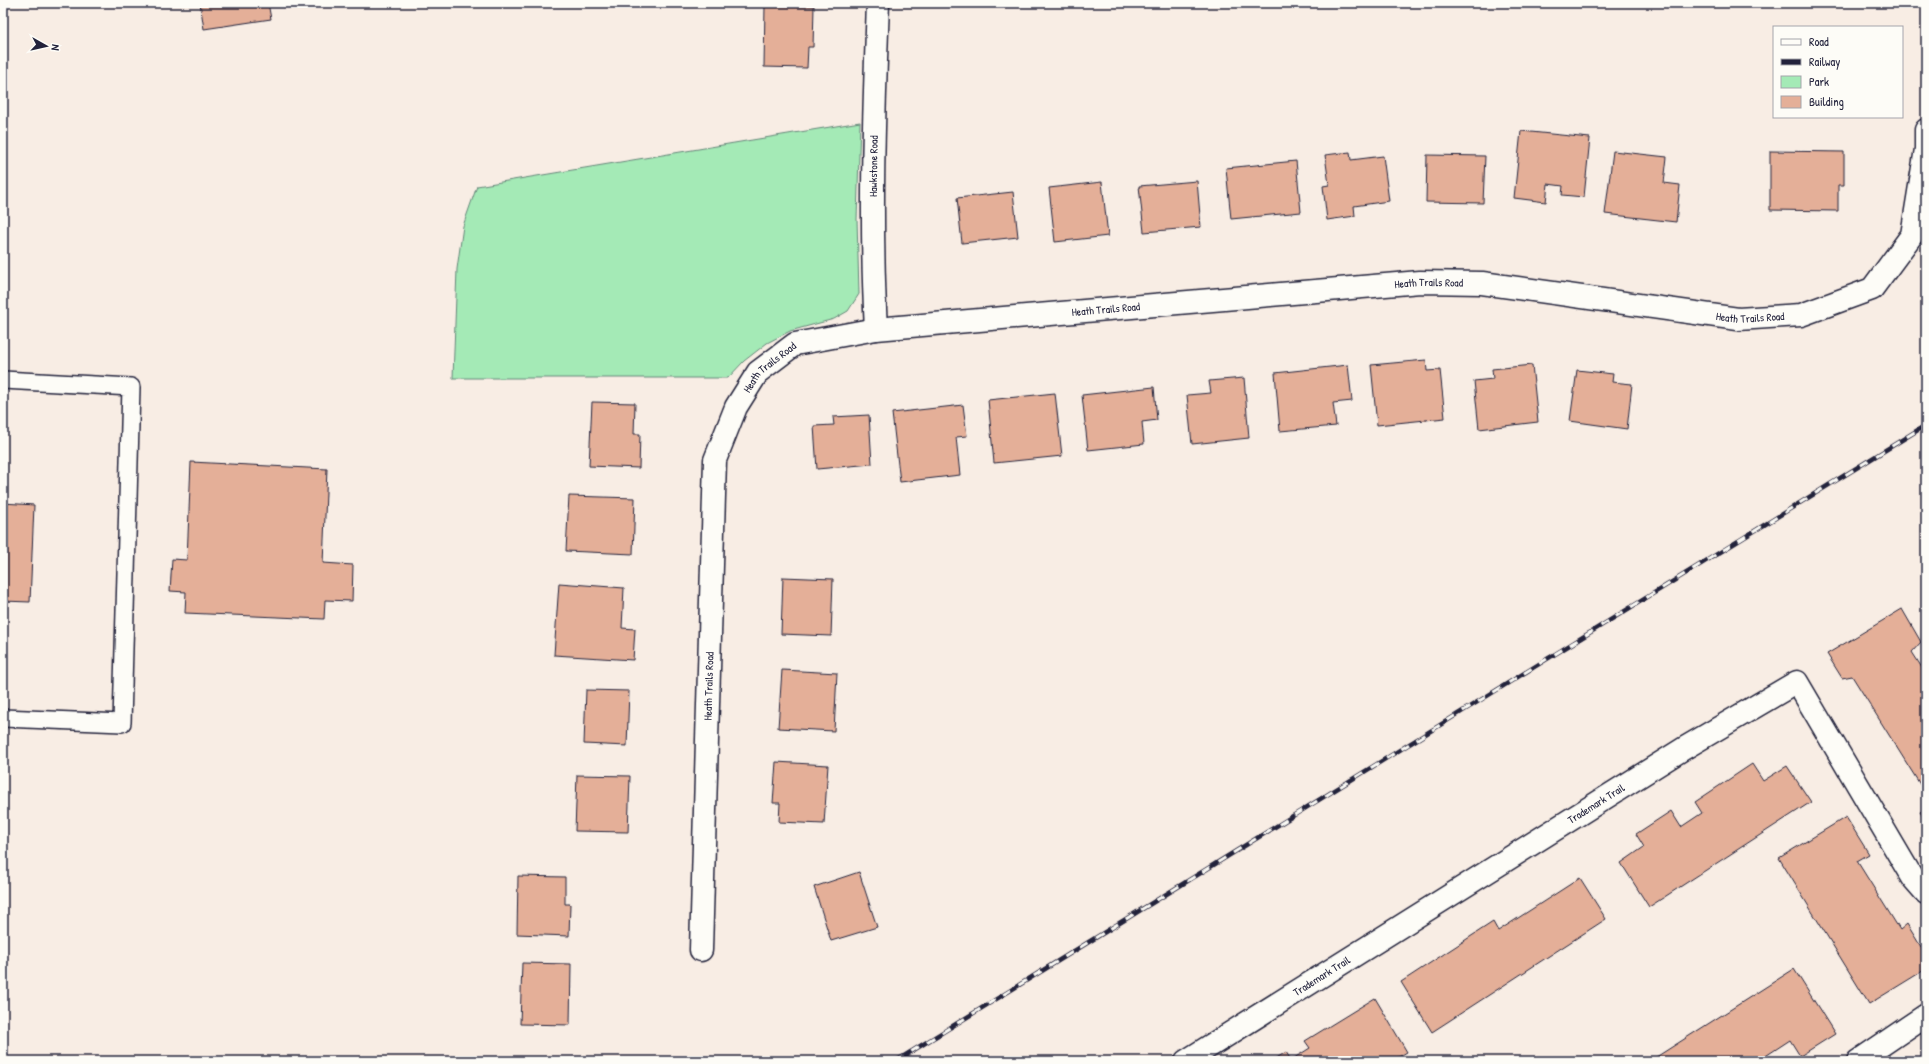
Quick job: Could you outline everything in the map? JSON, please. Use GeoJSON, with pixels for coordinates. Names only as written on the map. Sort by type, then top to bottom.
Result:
{"type":"FeatureCollection","features":[{"type":"Feature","properties":{"kind":"street","name":"Hawkstone Road"},"geometry":{"type":"LineString","coordinates":[[876,329],[873,272],[878,3]]}},
{"type":"Feature","properties":{"kind":"street","name":"Heath Trails Road"},"geometry":{"type":"LineString","coordinates":[[701,950],[715,460],[736,406],[758,372],[795,344],[876,329],[1420,282],[1482,283],[1738,319],[1801,315],[1872,289],[1912,235],[1926,149],[1926,130]]}},
{"type":"Feature","properties":{"kind":"street","name":"Trademark Trail"},"geometry":{"type":"LineString","coordinates":[[1186,1061],[1683,749],[1797,682],[1912,877],[1926,893]]}},
{"type":"Feature","properties":{"kind":"street"},"geometry":{"type":"LineString","coordinates":[[1858,1061],[1926,1015]]}},
{"type":"Feature","properties":{"kind":"lane"},"geometry":{"type":"LineString","coordinates":[[3,380],[131,387],[122,723],[3,718]]}},
{"type":"Feature","properties":{"kind":"green space"},"geometry":{"type":"Polygon","coordinates":[[[860,122],[857,219],[859,294],[848,311],[834,319],[790,331],[767,343],[744,361],[728,378],[453,378],[457,269],[463,226],[477,186],[860,122]]]}},
{"type":"Feature","properties":{"kind":"building"},"geometry":{"type":"Polygon","coordinates":[[[91,3],[120,3],[120,5],[91,5],[91,3]]]}},
{"type":"Feature","properties":{"kind":"building"},"geometry":{"type":"Polygon","coordinates":[[[200,3],[268,3],[271,19],[204,29],[200,3]]]}},
{"type":"Feature","properties":{"kind":"building"},"geometry":{"type":"Polygon","coordinates":[[[765,5],[814,6],[813,47],[808,47],[807,68],[764,67],[765,5]]]}},
{"type":"Feature","properties":{"kind":"building"},"geometry":{"type":"Polygon","coordinates":[[[1521,131],[1590,138],[1584,197],[1562,195],[1563,186],[1548,184],[1546,202],[1514,198],[1521,131]]]}},
{"type":"Feature","properties":{"kind":"building"},"geometry":{"type":"Polygon","coordinates":[[[1613,151],[1667,157],[1664,183],[1680,185],[1676,222],[1605,214],[1613,151]]]}},
{"type":"Feature","properties":{"kind":"building"},"geometry":{"type":"Polygon","coordinates":[[[1770,151],[1844,152],[1844,185],[1838,185],[1838,211],[1770,210],[1770,151]]]}},
{"type":"Feature","properties":{"kind":"building"},"geometry":{"type":"Polygon","coordinates":[[[1350,152],[1351,160],[1383,156],[1389,201],[1354,206],[1355,216],[1327,220],[1323,186],[1329,185],[1325,155],[1350,152]]]}},
{"type":"Feature","properties":{"kind":"building"},"geometry":{"type":"Polygon","coordinates":[[[1427,155],[1485,156],[1483,203],[1426,202],[1427,155]]]}},
{"type":"Feature","properties":{"kind":"building"},"geometry":{"type":"Polygon","coordinates":[[[1296,161],[1301,212],[1231,219],[1226,168],[1296,161]]]}},
{"type":"Feature","properties":{"kind":"building"},"geometry":{"type":"Polygon","coordinates":[[[1197,181],[1201,227],[1144,232],[1139,186],[1197,181]]]}},
{"type":"Feature","properties":{"kind":"building"},"geometry":{"type":"Polygon","coordinates":[[[1102,182],[1108,236],[1055,242],[1049,188],[1102,182]]]}},
{"type":"Feature","properties":{"kind":"building"},"geometry":{"type":"Polygon","coordinates":[[[1013,192],[1018,237],[962,243],[957,198],[1013,192]]]}},
{"type":"Feature","properties":{"kind":"building"},"geometry":{"type":"Polygon","coordinates":[[[1426,360],[1427,371],[1440,370],[1445,418],[1377,425],[1371,365],[1426,360]]]}},
{"type":"Feature","properties":{"kind":"building"},"geometry":{"type":"Polygon","coordinates":[[[1348,365],[1352,401],[1333,403],[1336,426],[1280,431],[1275,373],[1348,365]]]}},
{"type":"Feature","properties":{"kind":"building"},"geometry":{"type":"Polygon","coordinates":[[[1532,365],[1538,422],[1479,429],[1474,381],[1493,379],[1492,369],[1532,365]]]}},
{"type":"Feature","properties":{"kind":"building"},"geometry":{"type":"Polygon","coordinates":[[[1577,370],[1613,374],[1612,382],[1632,384],[1627,429],[1570,421],[1577,370]]]}},
{"type":"Feature","properties":{"kind":"building"},"geometry":{"type":"Polygon","coordinates":[[[1244,378],[1249,438],[1192,444],[1187,395],[1211,393],[1209,381],[1244,378]]]}},
{"type":"Feature","properties":{"kind":"building"},"geometry":{"type":"Polygon","coordinates":[[[1154,387],[1157,420],[1142,422],[1144,444],[1088,450],[1082,395],[1154,387]]]}},
{"type":"Feature","properties":{"kind":"building"},"geometry":{"type":"Polygon","coordinates":[[[1055,393],[1062,456],[994,463],[988,400],[1055,393]]]}},
{"type":"Feature","properties":{"kind":"building"},"geometry":{"type":"Polygon","coordinates":[[[592,402],[635,403],[634,434],[640,434],[639,468],[589,466],[592,402]]]}},
{"type":"Feature","properties":{"kind":"building"},"geometry":{"type":"Polygon","coordinates":[[[963,405],[967,436],[956,437],[960,475],[900,482],[892,413],[963,405]]]}},
{"type":"Feature","properties":{"kind":"building"},"geometry":{"type":"Polygon","coordinates":[[[869,415],[872,464],[817,469],[814,426],[834,425],[833,417],[869,415]]]}},
{"type":"Feature","properties":{"kind":"building"},"geometry":{"type":"Polygon","coordinates":[[[191,462],[327,469],[323,563],[353,565],[352,601],[325,600],[324,619],[185,613],[186,592],[170,591],[172,559],[187,560],[191,462]]]}},
{"type":"Feature","properties":{"kind":"building"},"geometry":{"type":"Polygon","coordinates":[[[569,496],[635,498],[633,554],[566,551],[569,496]]]}},
{"type":"Feature","properties":{"kind":"building"},"geometry":{"type":"Polygon","coordinates":[[[3,503],[34,505],[30,602],[3,601],[3,503]]]}},
{"type":"Feature","properties":{"kind":"building"},"geometry":{"type":"Polygon","coordinates":[[[783,577],[833,579],[831,636],[781,634],[783,577]]]}},
{"type":"Feature","properties":{"kind":"building"},"geometry":{"type":"Polygon","coordinates":[[[559,583],[624,588],[622,628],[635,629],[633,660],[554,655],[559,583]]]}},
{"type":"Feature","properties":{"kind":"building"},"geometry":{"type":"Polygon","coordinates":[[[1902,609],[1921,642],[1912,652],[1926,674],[1926,794],[1852,676],[1842,678],[1827,654],[1902,609]]]}},
{"type":"Feature","properties":{"kind":"building"},"geometry":{"type":"Polygon","coordinates":[[[782,670],[837,673],[834,731],[778,728],[782,670]]]}},
{"type":"Feature","properties":{"kind":"building"},"geometry":{"type":"Polygon","coordinates":[[[586,690],[629,691],[627,746],[584,744],[586,690]]]}},
{"type":"Feature","properties":{"kind":"building"},"geometry":{"type":"Polygon","coordinates":[[[776,762],[828,765],[824,824],[779,822],[780,803],[773,803],[776,762]]]}},
{"type":"Feature","properties":{"kind":"building"},"geometry":{"type":"Polygon","coordinates":[[[1752,764],[1763,781],[1787,766],[1811,802],[1649,907],[1621,863],[1644,847],[1636,834],[1671,811],[1681,827],[1702,813],[1695,802],[1752,764]]]}},
{"type":"Feature","properties":{"kind":"building"},"geometry":{"type":"Polygon","coordinates":[[[577,775],[630,776],[628,832],[575,831],[577,775]]]}},
{"type":"Feature","properties":{"kind":"building"},"geometry":{"type":"Polygon","coordinates":[[[1926,808],[1926,822],[1920,812],[1926,808]]]}},
{"type":"Feature","properties":{"kind":"building"},"geometry":{"type":"Polygon","coordinates":[[[1846,817],[1869,854],[1857,861],[1900,930],[1907,924],[1926,955],[1926,969],[1869,1004],[1779,858],[1846,817]]]}},
{"type":"Feature","properties":{"kind":"building"},"geometry":{"type":"Polygon","coordinates":[[[859,872],[877,927],[831,941],[814,887],[859,872]]]}},
{"type":"Feature","properties":{"kind":"building"},"geometry":{"type":"Polygon","coordinates":[[[518,876],[565,877],[565,904],[570,904],[569,936],[517,934],[518,876]]]}},
{"type":"Feature","properties":{"kind":"building"},"geometry":{"type":"Polygon","coordinates":[[[1580,878],[1606,919],[1432,1032],[1401,982],[1493,922],[1498,931],[1580,878]]]}},
{"type":"Feature","properties":{"kind":"building"},"geometry":{"type":"Polygon","coordinates":[[[522,963],[571,964],[570,1025],[520,1024],[522,963]]]}},
{"type":"Feature","properties":{"kind":"building"},"geometry":{"type":"Polygon","coordinates":[[[1794,969],[1835,1034],[1800,1056],[1790,1040],[1758,1061],[1650,1061],[1794,969]]]}},
{"type":"Feature","properties":{"kind":"building"},"geometry":{"type":"Polygon","coordinates":[[[1375,998],[1407,1052],[1392,1061],[1272,1061],[1286,1052],[1291,1060],[1310,1048],[1305,1041],[1375,998]]]}},
{"type":"Feature","properties":{"kind":"railway"},"geometry":{"type":"LineString","coordinates":[[896,1061],[1926,425]]}}]}
